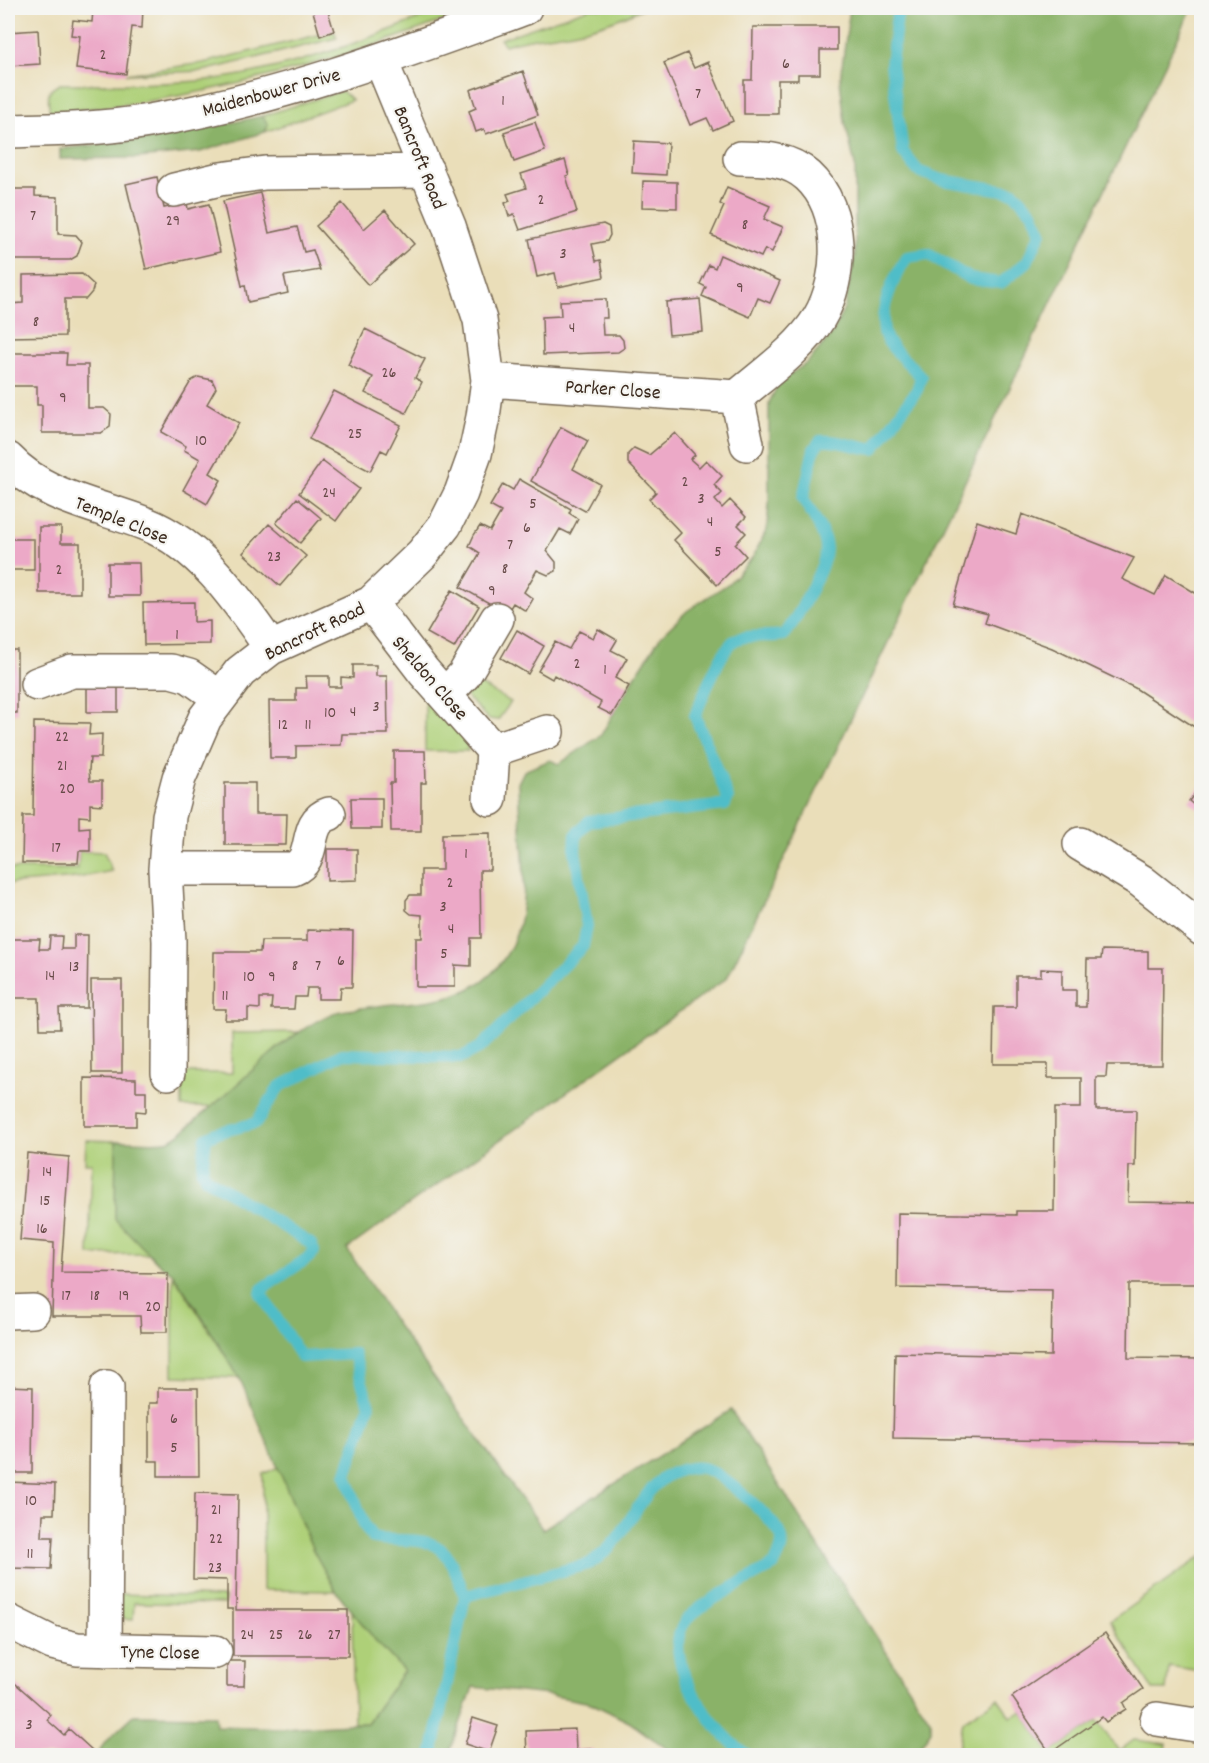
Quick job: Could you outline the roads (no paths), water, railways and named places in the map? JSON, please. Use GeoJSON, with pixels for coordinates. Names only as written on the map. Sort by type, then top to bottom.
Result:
{"type":"FeatureCollection","features":[{"type":"Feature","properties":{"kind":"street","name":"Maidenbower Drive"},"geometry":{"type":"LineString","coordinates":[[8,132],[77,130],[149,121],[247,99],[381,61],[525,8]]}},
{"type":"Feature","properties":{"kind":"street","name":"Bancroft Road"},"geometry":{"type":"LineString","coordinates":[[168,1073],[169,941],[165,869],[169,816],[180,778],[205,718],[240,672],[271,648],[371,603],[414,563],[445,525],[461,493],[475,454],[488,380],[480,320],[449,226],[381,61]]}},
{"type":"Feature","properties":{"kind":"street"},"geometry":{"type":"LineString","coordinates":[[740,158],[770,158],[790,165],[808,176],[827,202],[833,225],[836,252],[832,286],[820,317],[804,338],[737,397],[747,444]]}},
{"type":"Feature","properties":{"kind":"street"},"geometry":{"type":"LineString","coordinates":[[174,189],[220,179],[265,173],[427,171]]}},
{"type":"Feature","properties":{"kind":"street","name":"Parker Close"},"geometry":{"type":"LineString","coordinates":[[488,380],[737,397]]}},
{"type":"Feature","properties":{"kind":"street","name":"Temple Close"},"geometry":{"type":"LineString","coordinates":[[8,459],[45,488],[78,502],[147,524],[175,539],[219,579],[271,648]]}},
{"type":"Feature","properties":{"kind":"street","name":"Sheldon Close"},"geometry":{"type":"LineString","coordinates":[[371,603],[445,695],[493,750]]}},
{"type":"Feature","properties":{"kind":"street"},"geometry":{"type":"LineString","coordinates":[[445,695],[464,675],[497,619]]}},
{"type":"Feature","properties":{"kind":"street"},"geometry":{"type":"LineString","coordinates":[[37,684],[72,671],[171,671],[189,676],[219,697]]}},
{"type":"Feature","properties":{"kind":"street"},"geometry":{"type":"LineString","coordinates":[[490,799],[493,750],[547,732]]}},
{"type":"Feature","properties":{"kind":"street"},"geometry":{"type":"LineString","coordinates":[[165,869],[293,869],[300,866],[305,859],[314,824],[320,817],[329,814]]}},
{"type":"Feature","properties":{"kind":"street"},"geometry":{"type":"LineString","coordinates":[[1080,844],[1141,881],[1202,929]]}},
{"type":"Feature","properties":{"kind":"street","name":"Tyne Close"},"geometry":{"type":"LineString","coordinates":[[105,1650],[107,1387]]}},
{"type":"Feature","properties":{"kind":"street","name":"Tyne Close"},"geometry":{"type":"LineString","coordinates":[[8,1621],[52,1643],[77,1649],[214,1652]]}},
{"type":"Feature","properties":{"kind":"street"},"geometry":{"type":"LineString","coordinates":[[1156,1719],[1198,1725]]}},
{"type":"Feature","properties":{"kind":"waterway"},"geometry":{"type":"LineString","coordinates":[[465,1596],[451,1563],[438,1547],[421,1541],[373,1538],[364,1525],[346,1475],[369,1406],[354,1354],[301,1357],[261,1294],[262,1289],[308,1258],[314,1251],[311,1244],[206,1178],[202,1170],[206,1138],[216,1133],[256,1123],[279,1087],[342,1054],[462,1057],[481,1047],[583,946],[587,926],[575,851],[576,835],[589,821],[725,805],[728,798],[695,716],[713,674],[731,643],[737,639],[754,636],[784,635],[816,579],[826,548],[820,529],[803,498],[814,449],[820,441],[840,442],[874,449],[917,390],[921,377],[889,342],[883,328],[888,296],[902,265],[907,257],[928,254],[971,279],[1001,283],[1027,262],[1041,232],[1032,212],[1014,192],[942,180],[918,171],[903,152],[891,64],[898,8]]}},
{"type":"Feature","properties":{"kind":"waterway"},"geometry":{"type":"LineString","coordinates":[[465,1596],[589,1564],[613,1544],[649,1492],[665,1477],[690,1468],[702,1468],[714,1473],[737,1489],[761,1511],[772,1522],[782,1539],[781,1550],[774,1565],[702,1607],[685,1622],[679,1638],[679,1656],[685,1676],[695,1696],[722,1732],[749,1756]]}},
{"type":"Feature","properties":{"kind":"waterway"},"geometry":{"type":"LineString","coordinates":[[432,1756],[465,1596]]}}]}
